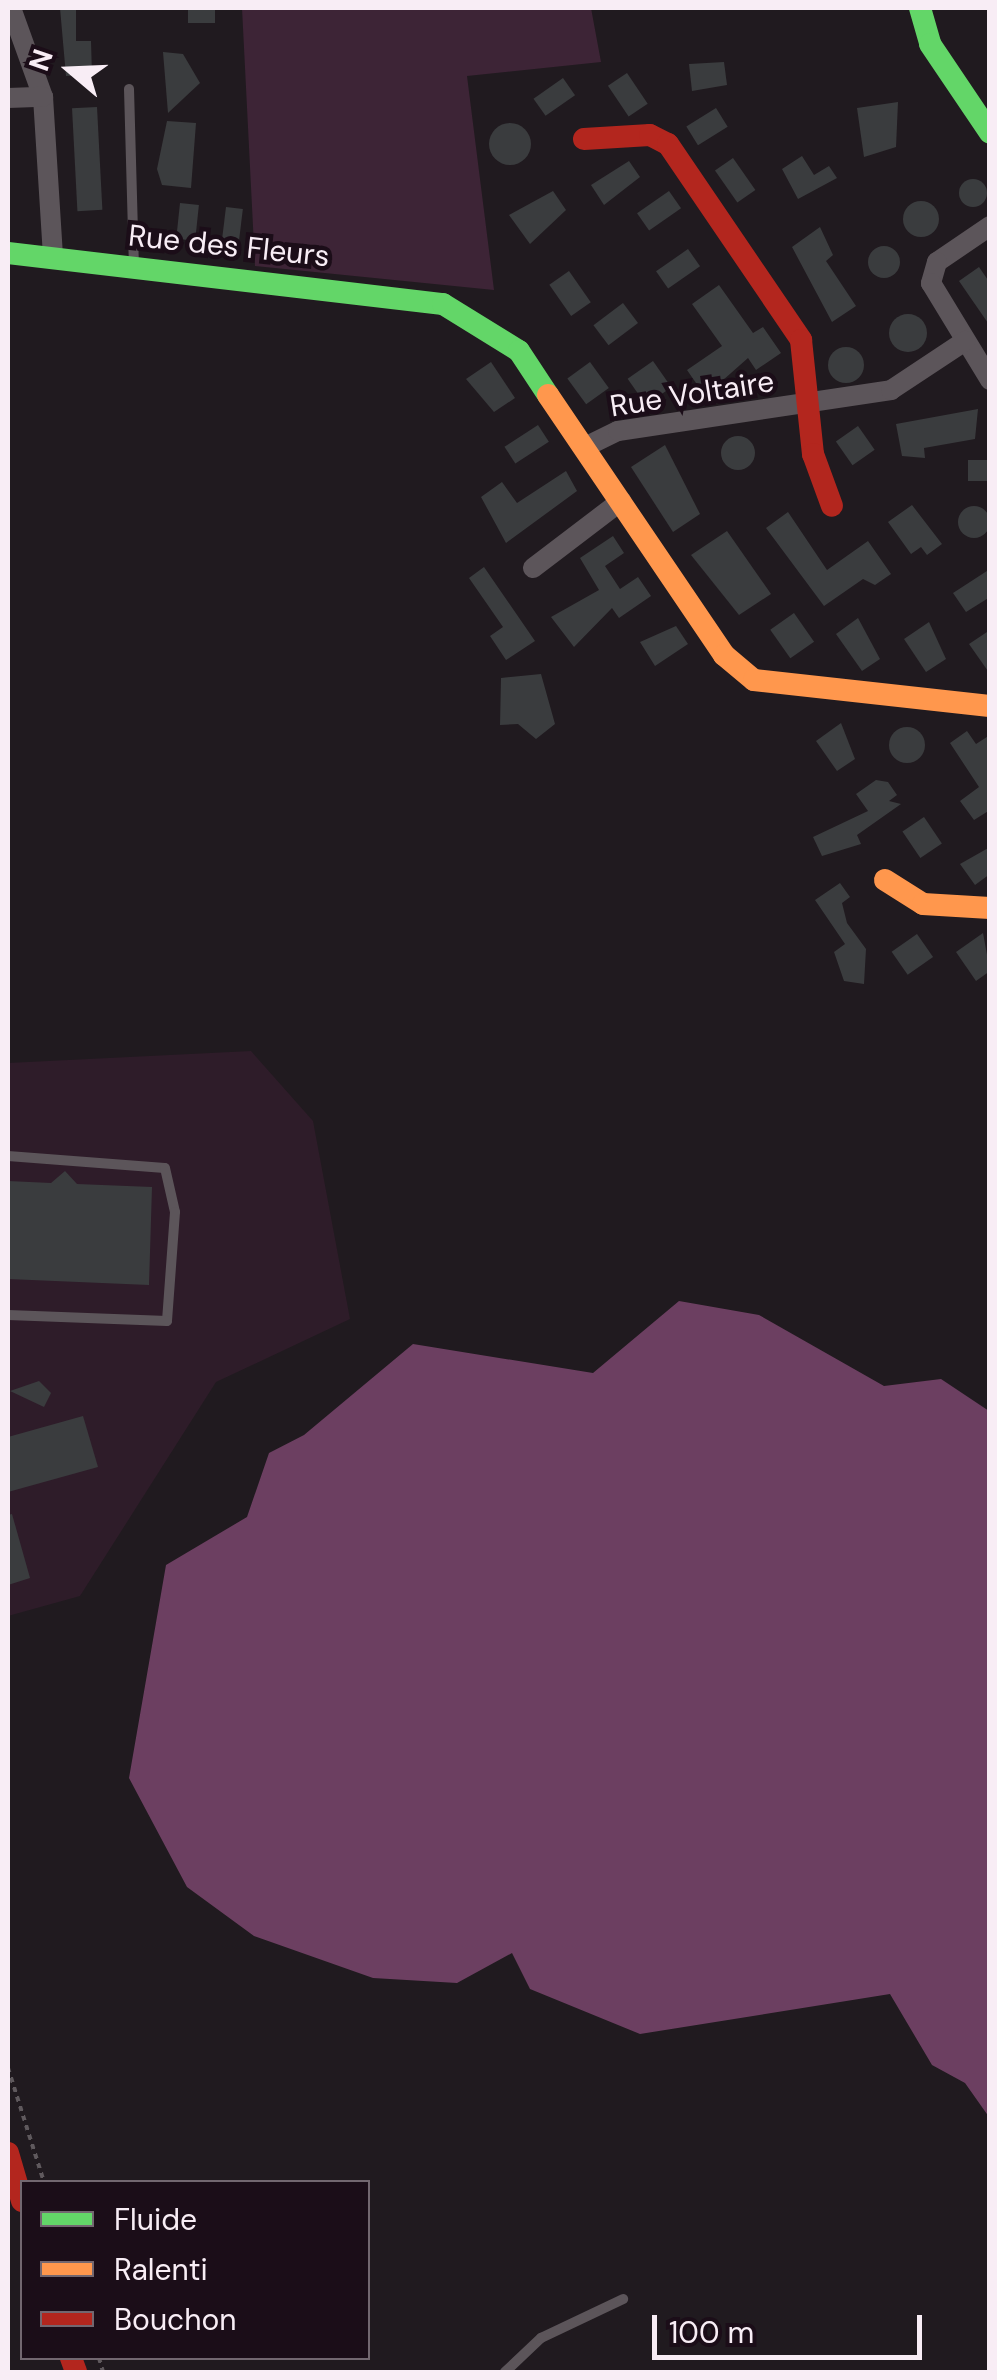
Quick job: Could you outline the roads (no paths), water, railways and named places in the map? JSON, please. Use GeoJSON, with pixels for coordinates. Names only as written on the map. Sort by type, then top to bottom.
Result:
{"type":"FeatureCollection","features":[{"type":"Feature","properties":{"kind":"street"},"geometry":{"type":"LineString","coordinates":[[11,8],[43,97],[53,258]]}},
{"type":"Feature","properties":{"kind":"street"},"geometry":{"type":"LineString","coordinates":[[920,8],[930,44],[990,134]]}},
{"type":"Feature","properties":{"kind":"street"},"geometry":{"type":"LineString","coordinates":[[8,98],[43,97]]}},
{"type":"Feature","properties":{"kind":"street"},"geometry":{"type":"LineString","coordinates":[[584,139],[650,135],[668,144],[801,340],[807,406]]}},
{"type":"Feature","properties":{"kind":"street"},"geometry":{"type":"LineString","coordinates":[[990,226],[937,262],[931,283],[990,380]]}},
{"type":"Feature","properties":{"kind":"street","name":"Rue des Fleurs"},"geometry":{"type":"LineString","coordinates":[[8,253],[443,304],[519,351],[587,446]]}},
{"type":"Feature","properties":{"kind":"street","name":"Rue Voltaire"},"geometry":{"type":"LineString","coordinates":[[587,446],[618,431],[807,406],[891,390],[966,341]]}},
{"type":"Feature","properties":{"kind":"street","name":"Rue Voltaire"},"geometry":{"type":"LineString","coordinates":[[807,406],[832,506]]}},
{"type":"Feature","properties":{"kind":"street"},"geometry":{"type":"LineString","coordinates":[[587,446],[724,655],[754,680],[790,691],[990,706]]}},
{"type":"Feature","properties":{"kind":"street"},"geometry":{"type":"LineString","coordinates":[[533,568],[620,501]]}},
{"type":"Feature","properties":{"kind":"street"},"geometry":{"type":"LineString","coordinates":[[886,880],[923,904],[990,908]]}},
{"type":"Feature","properties":{"kind":"street"},"geometry":{"type":"LineString","coordinates":[[8,2153],[20,2194]]}},
{"type":"Feature","properties":{"kind":"lane"},"geometry":{"type":"LineString","coordinates":[[129,90],[134,268]]}},
{"type":"Feature","properties":{"kind":"lane"},"geometry":{"type":"LineString","coordinates":[[8,1156],[165,1168],[176,1212],[168,1321],[8,1315]]}},
{"type":"Feature","properties":{"kind":"lane"},"geometry":{"type":"LineString","coordinates":[[505,2372],[541,2338],[623,2299]]}}]}
